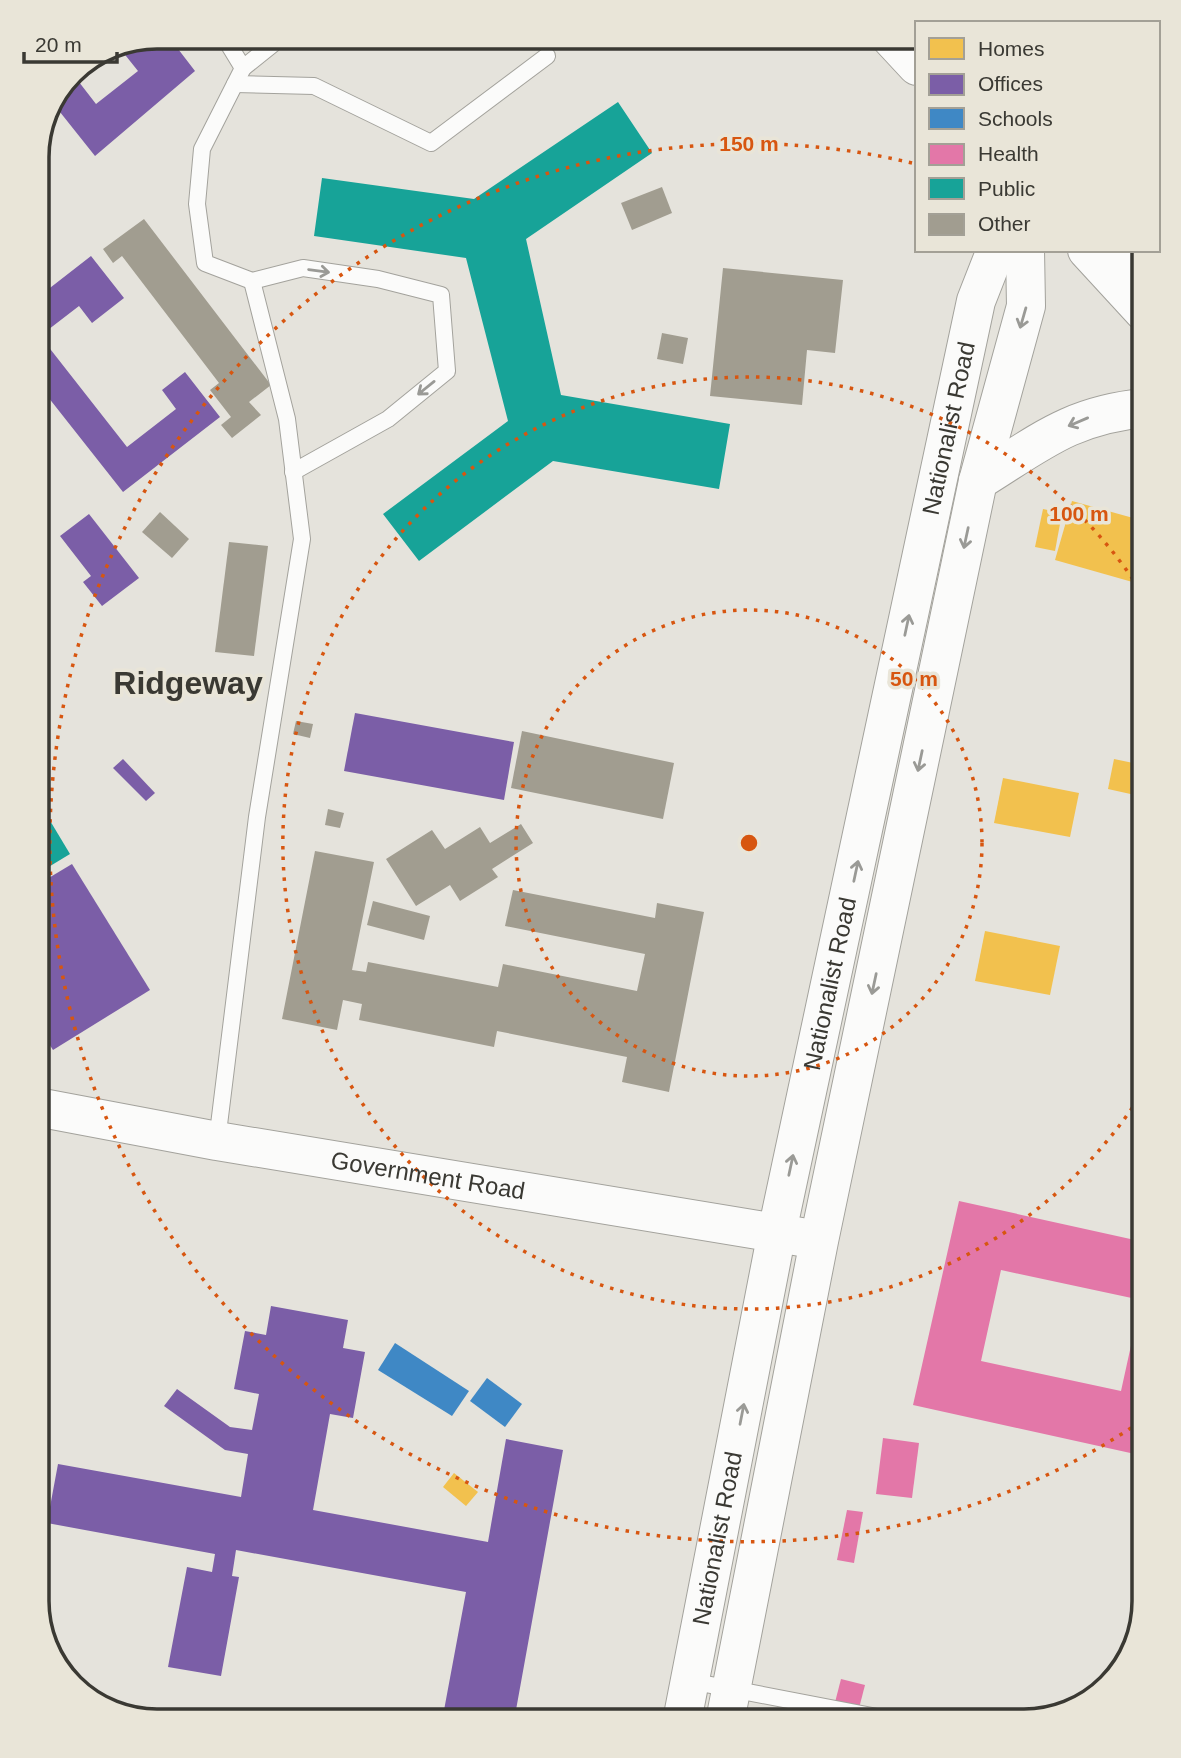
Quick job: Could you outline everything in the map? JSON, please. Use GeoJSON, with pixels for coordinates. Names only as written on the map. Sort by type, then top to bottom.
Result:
{"type":"FeatureCollection","features":[{"type":"Feature","properties":{"kind":"main road"},"geometry":{"type":"LineString","coordinates":[[901,49],[915,64]]}},
{"type":"Feature","properties":{"kind":"main road","name":"Nationalist Road"},"geometry":{"type":"LineString","coordinates":[[684,1709],[777,1232],[976,300],[995,252]]}},
{"type":"Feature","properties":{"kind":"main road","name":"Nationalist Road"},"geometry":{"type":"LineString","coordinates":[[728,1706],[819,1241],[978,481],[1027,306],[1025,252]]}},
{"type":"Feature","properties":{"kind":"main road"},"geometry":{"type":"LineString","coordinates":[[1089,252],[1132,299]]}},
{"type":"Feature","properties":{"kind":"main road"},"geometry":{"type":"LineString","coordinates":[[978,481],[1050,435],[1108,411],[1132,409]]}},
{"type":"Feature","properties":{"kind":"main road","name":"Government Road"},"geometry":{"type":"LineString","coordinates":[[49,1109],[217,1141],[819,1241]]}},
{"type":"Feature","properties":{"kind":"lane"},"geometry":{"type":"LineString","coordinates":[[231,49],[243,68]]}},
{"type":"Feature","properties":{"kind":"lane"},"geometry":{"type":"LineString","coordinates":[[267,49],[243,68],[202,149],[197,204],[205,263],[252,281],[303,268],[378,279],[441,296],[447,371],[388,419],[293,472]]}},
{"type":"Feature","properties":{"kind":"lane"},"geometry":{"type":"LineString","coordinates":[[235,84],[314,86],[431,143],[547,56]]}},
{"type":"Feature","properties":{"kind":"lane"},"geometry":{"type":"LineString","coordinates":[[217,1141],[257,817],[302,539],[287,419],[252,281]]}},
{"type":"Feature","properties":{"kind":"lane"},"geometry":{"type":"LineString","coordinates":[[690,1681],[728,1706],[762,1709]]}},
{"type":"Feature","properties":{"kind":"building: Homes"},"geometry":{"type":"Polygon","coordinates":[[[1072,501],[1132,518],[1132,582],[1055,560],[1072,501]]]}},
{"type":"Feature","properties":{"kind":"building: Homes"},"geometry":{"type":"Polygon","coordinates":[[[1043,509],[1062,513],[1055,551],[1035,547],[1043,509]]]}},
{"type":"Feature","properties":{"kind":"building: Homes"},"geometry":{"type":"Polygon","coordinates":[[[1114,759],[1132,763],[1132,794],[1108,789],[1114,759]]]}},
{"type":"Feature","properties":{"kind":"building: Homes"},"geometry":{"type":"Polygon","coordinates":[[[1003,778],[1079,793],[1070,837],[994,823],[1003,778]]]}},
{"type":"Feature","properties":{"kind":"building: Homes"},"geometry":{"type":"Polygon","coordinates":[[[985,931],[1060,946],[1050,995],[975,981],[985,931]]]}},
{"type":"Feature","properties":{"kind":"building: Homes"},"geometry":{"type":"Polygon","coordinates":[[[454,1473],[478,1492],[466,1506],[443,1487],[454,1473]]]}},
{"type":"Feature","properties":{"kind":"building: Offices"},"geometry":{"type":"Polygon","coordinates":[[[178,49],[195,71],[95,156],[60,109],[79,83],[96,104],[138,71],[125,54],[143,50],[178,49]]]}},
{"type":"Feature","properties":{"kind":"building: Offices"},"geometry":{"type":"Polygon","coordinates":[[[91,256],[124,298],[92,323],[79,306],[49,329],[49,289],[91,256]]]}},
{"type":"Feature","properties":{"kind":"building: Offices"},"geometry":{"type":"Polygon","coordinates":[[[49,347],[127,447],[176,409],[162,390],[185,372],[220,417],[123,492],[49,398],[49,347]]]}},
{"type":"Feature","properties":{"kind":"building: Offices"},"geometry":{"type":"Polygon","coordinates":[[[89,514],[139,578],[102,606],[83,582],[91,576],[60,536],[89,514]]]}},
{"type":"Feature","properties":{"kind":"building: Offices"},"geometry":{"type":"Polygon","coordinates":[[[355,713],[514,742],[504,800],[344,771],[355,713]]]}},
{"type":"Feature","properties":{"kind":"building: Offices"},"geometry":{"type":"Polygon","coordinates":[[[123,759],[155,793],[146,801],[113,768],[123,759]]]}},
{"type":"Feature","properties":{"kind":"building: Offices"},"geometry":{"type":"Polygon","coordinates":[[[72,864],[150,990],[53,1050],[49,1044],[49,878],[72,864]]]}},
{"type":"Feature","properties":{"kind":"building: Offices"},"geometry":{"type":"Polygon","coordinates":[[[271,1306],[348,1320],[343,1348],[365,1352],[353,1418],[330,1414],[313,1510],[488,1542],[506,1439],[563,1450],[516,1709],[444,1709],[466,1592],[236,1550],[232,1576],[239,1577],[221,1676],[168,1667],[187,1567],[212,1572],[215,1554],[49,1523],[58,1464],[241,1497],[248,1454],[225,1450],[164,1406],[177,1389],[230,1427],[252,1430],[259,1394],[234,1389],[245,1331],[266,1335],[271,1306]]]}},
{"type":"Feature","properties":{"kind":"building: Schools"},"geometry":{"type":"Polygon","coordinates":[[[395,1343],[469,1391],[452,1416],[378,1370],[395,1343]]]}},
{"type":"Feature","properties":{"kind":"building: Schools"},"geometry":{"type":"Polygon","coordinates":[[[487,1378],[522,1404],[505,1427],[470,1401],[487,1378]]]}},
{"type":"Feature","properties":{"kind":"building: Health"},"geometry":{"type":"Polygon","coordinates":[[[959,1201],[1132,1239],[1132,1298],[1001,1270],[981,1361],[1121,1391],[1132,1341],[1132,1453],[913,1405],[959,1201]]]}},
{"type":"Feature","properties":{"kind":"building: Health"},"geometry":{"type":"Polygon","coordinates":[[[883,1438],[919,1443],[912,1498],[876,1494],[883,1438]]]}},
{"type":"Feature","properties":{"kind":"building: Health"},"geometry":{"type":"Polygon","coordinates":[[[847,1510],[863,1512],[854,1563],[837,1560],[847,1510]]]}},
{"type":"Feature","properties":{"kind":"building: Health"},"geometry":{"type":"Polygon","coordinates":[[[841,1679],[865,1685],[859,1709],[833,1709],[841,1679]]]}},
{"type":"Feature","properties":{"kind":"building: Public"},"geometry":{"type":"Polygon","coordinates":[[[618,102],[652,153],[526,239],[561,395],[730,424],[719,489],[553,461],[419,561],[383,514],[508,421],[466,258],[314,236],[322,178],[474,199],[618,102]]]}},
{"type":"Feature","properties":{"kind":"building: Public"},"geometry":{"type":"Polygon","coordinates":[[[49,819],[70,854],[49,867],[49,819]]]}},
{"type":"Feature","properties":{"kind":"building: Other"},"geometry":{"type":"Polygon","coordinates":[[[662,187],[672,213],[632,230],[621,203],[662,187]]]}},
{"type":"Feature","properties":{"kind":"building: Other"},"geometry":{"type":"Polygon","coordinates":[[[144,219],[271,385],[249,402],[261,415],[232,438],[221,425],[231,417],[210,390],[219,383],[122,256],[113,263],[103,249],[144,219]]]}},
{"type":"Feature","properties":{"kind":"building: Other"},"geometry":{"type":"Polygon","coordinates":[[[723,268],[843,280],[835,353],[807,350],[802,405],[710,396],[723,268]]]}},
{"type":"Feature","properties":{"kind":"building: Other"},"geometry":{"type":"Polygon","coordinates":[[[662,333],[688,338],[683,364],[657,359],[662,333]]]}},
{"type":"Feature","properties":{"kind":"building: Other"},"geometry":{"type":"Polygon","coordinates":[[[160,512],[189,539],[172,558],[142,532],[160,512]]]}},
{"type":"Feature","properties":{"kind":"building: Other"},"geometry":{"type":"Polygon","coordinates":[[[229,542],[268,546],[254,656],[215,652],[229,542]]]}},
{"type":"Feature","properties":{"kind":"building: Other"},"geometry":{"type":"Polygon","coordinates":[[[296,721],[313,724],[310,738],[293,734],[296,721]]]}},
{"type":"Feature","properties":{"kind":"building: Other"},"geometry":{"type":"Polygon","coordinates":[[[522,731],[674,763],[663,819],[511,788],[522,731]]]}},
{"type":"Feature","properties":{"kind":"building: Other"},"geometry":{"type":"Polygon","coordinates":[[[328,809],[344,813],[340,828],[325,825],[328,809]]]}},
{"type":"Feature","properties":{"kind":"building: Other"},"geometry":{"type":"Polygon","coordinates":[[[521,824],[533,843],[492,869],[498,877],[460,901],[450,885],[416,906],[386,859],[432,830],[445,849],[480,827],[490,843],[521,824]]]}},
{"type":"Feature","properties":{"kind":"building: Other"},"geometry":{"type":"Polygon","coordinates":[[[315,851],[374,862],[352,970],[366,972],[368,962],[498,987],[503,964],[637,991],[645,954],[505,926],[513,890],[655,918],[657,903],[704,912],[669,1092],[622,1082],[627,1057],[497,1031],[494,1047],[359,1020],[362,1004],[343,1000],[337,1030],[282,1019],[315,851]]]}},
{"type":"Feature","properties":{"kind":"building: Other"},"geometry":{"type":"Polygon","coordinates":[[[373,901],[430,916],[424,940],[367,925],[373,901]]]}},
{"type":"Feature","properties":{"kind":"district","name":"Ridgeway"},"geometry":{"type":"Point","coordinates":[188,683]}}]}
